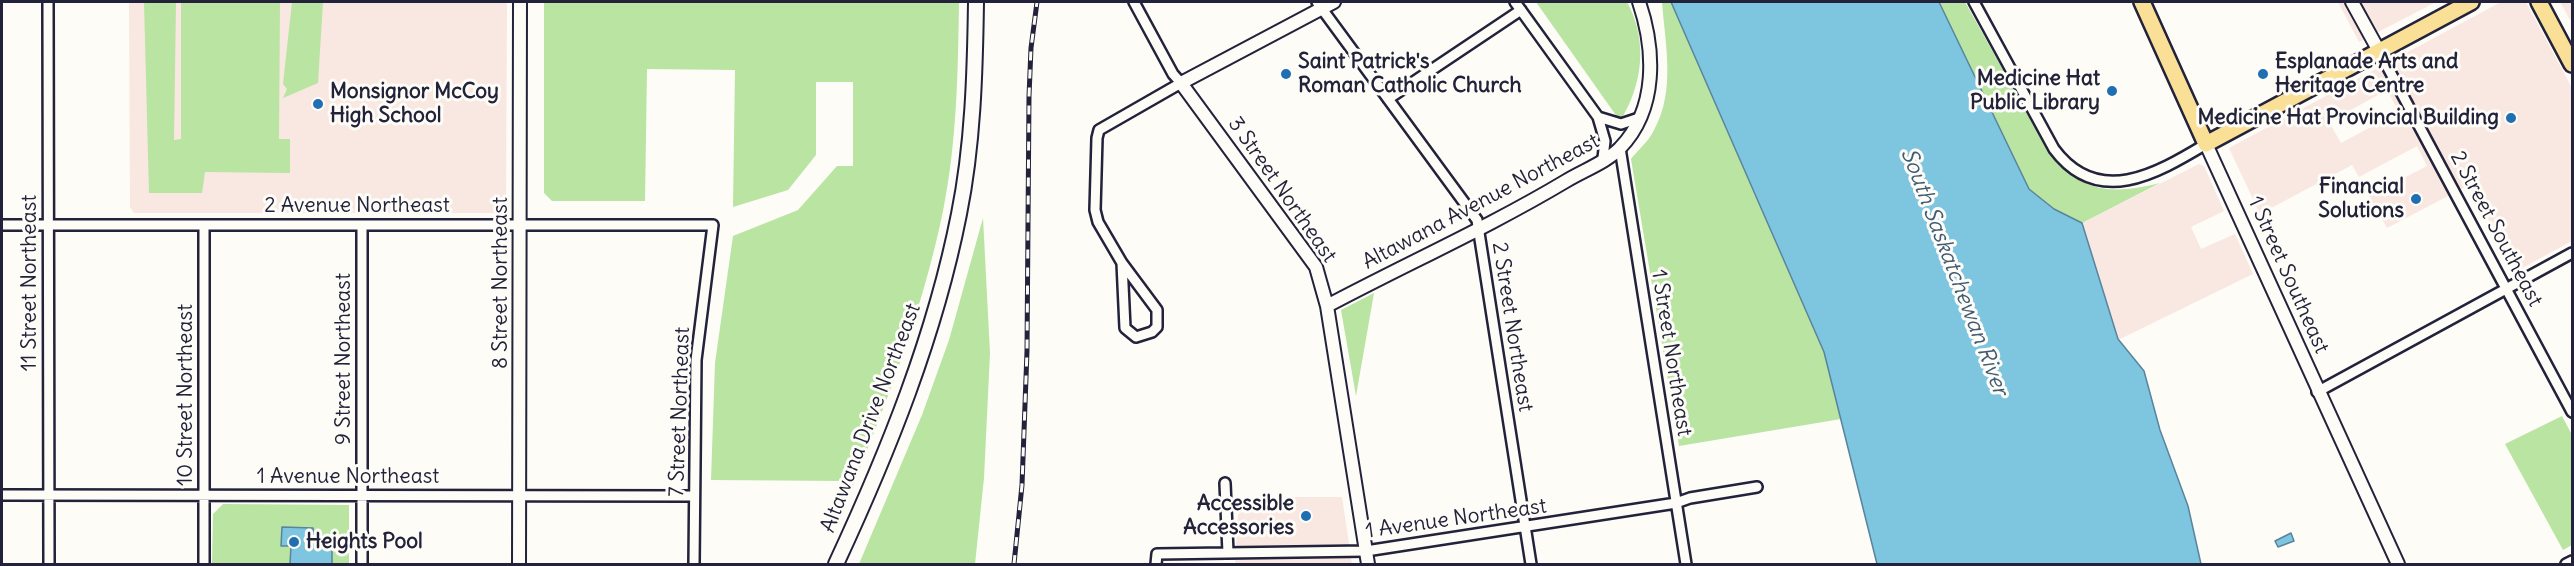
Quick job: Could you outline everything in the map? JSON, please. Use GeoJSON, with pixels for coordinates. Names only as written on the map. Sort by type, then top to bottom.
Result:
{"type":"FeatureCollection","features":[{"type":"Feature","properties":{"kind":"main road","name":"Altawana Drive Northeast"},"geometry":{"type":"LineString","coordinates":[[836,564],[899,417],[940,297],[966,176],[976,2]]}},
{"type":"Feature","properties":{"kind":"main road","name":"1 Street Southeast"},"geometry":{"type":"LineString","coordinates":[[2142,2],[2205,144]]}},
{"type":"Feature","properties":{"kind":"main road"},"geometry":{"type":"LineString","coordinates":[[2205,144],[2471,2]]}},
{"type":"Feature","properties":{"kind":"main road"},"geometry":{"type":"LineString","coordinates":[[2539,2],[2572,64]]}},
{"type":"Feature","properties":{"kind":"street","name":"11 Street Northeast"},"geometry":{"type":"LineString","coordinates":[[48,2],[49,564]]}},
{"type":"Feature","properties":{"kind":"street","name":"8 Street Northeast"},"geometry":{"type":"LineString","coordinates":[[519,564],[520,2]]}},
{"type":"Feature","properties":{"kind":"street","name":"3 Street Northeast"},"geometry":{"type":"LineString","coordinates":[[1134,2],[1173,74],[1316,267],[1327,306],[1368,564]]}},
{"type":"Feature","properties":{"kind":"street"},"geometry":{"type":"LineString","coordinates":[[1122,263],[1125,328],[1136,336],[1144,335],[1157,327],[1157,310],[1122,263],[1098,222],[1095,210],[1099,129],[1319,5],[1334,2]]}},
{"type":"Feature","properties":{"kind":"street"},"geometry":{"type":"LineString","coordinates":[[1620,148],[1639,118],[1647,95],[1651,62],[1647,29],[1639,2]]}},
{"type":"Feature","properties":{"kind":"street"},"geometry":{"type":"LineString","coordinates":[[1974,2],[2054,149],[2063,161],[2091,179],[2120,182],[2146,176],[2205,144]]}},
{"type":"Feature","properties":{"kind":"street","name":"2 Street Southeast"},"geometry":{"type":"LineString","coordinates":[[2352,2],[2572,412]]}},
{"type":"Feature","properties":{"kind":"street","name":"2 Street Northeast"},"geometry":{"type":"LineString","coordinates":[[1319,5],[1477,220],[1531,564]]}},
{"type":"Feature","properties":{"kind":"street"},"geometry":{"type":"LineString","coordinates":[[1388,99],[1518,6],[1598,117],[1604,134],[1603,158]]}},
{"type":"Feature","properties":{"kind":"street"},"geometry":{"type":"LineString","coordinates":[[1598,117],[1621,124],[1639,118]]}},
{"type":"Feature","properties":{"kind":"street","name":"1 Street Southeast"},"geometry":{"type":"LineString","coordinates":[[2205,144],[2398,564]]}},
{"type":"Feature","properties":{"kind":"street","name":"Altawana Avenue Northeast"},"geometry":{"type":"LineString","coordinates":[[1327,306],[1479,228],[1620,148]]}},
{"type":"Feature","properties":{"kind":"street","name":"1 Street Northeast"},"geometry":{"type":"LineString","coordinates":[[1620,148],[1686,564]]}},
{"type":"Feature","properties":{"kind":"street","name":"2 Avenue Northeast"},"geometry":{"type":"LineString","coordinates":[[2,225],[713,225]]}},
{"type":"Feature","properties":{"kind":"street","name":"10 Street Northeast"},"geometry":{"type":"LineString","coordinates":[[204,225],[204,564]]}},
{"type":"Feature","properties":{"kind":"street","name":"9 Street Northeast"},"geometry":{"type":"LineString","coordinates":[[362,564],[363,225]]}},
{"type":"Feature","properties":{"kind":"street","name":"7 Street Northeast"},"geometry":{"type":"LineString","coordinates":[[694,564],[696,360],[713,225]]}},
{"type":"Feature","properties":{"kind":"street"},"geometry":{"type":"LineString","coordinates":[[2317,392],[2572,253]]}},
{"type":"Feature","properties":{"kind":"street"},"geometry":{"type":"LineString","coordinates":[[1226,483],[1228,553]]}},
{"type":"Feature","properties":{"kind":"street","name":"1 Avenue Northeast"},"geometry":{"type":"LineString","coordinates":[[1156,564],[1156,554],[1366,551],[1676,503],[1690,498],[1757,487]]}},
{"type":"Feature","properties":{"kind":"street","name":"1 Avenue Northeast"},"geometry":{"type":"LineString","coordinates":[[2,495],[694,496]]}},
{"type":"Feature","properties":{"kind":"street"},"geometry":{"type":"LineString","coordinates":[[2566,564],[2572,561]]}},
{"type":"Feature","properties":{"kind":"shaded area","name":"Monsignor McCoy High School"},"geometry":{"type":"Polygon","coordinates":[[[129,2],[507,2],[506,206],[499,213],[134,213],[130,207],[129,2]]]}},
{"type":"Feature","properties":{"kind":"shaded area"},"geometry":{"type":"Polygon","coordinates":[[[2338,2],[2436,2],[2359,42],[2338,2]]]}},
{"type":"Feature","properties":{"kind":"shaded area"},"geometry":{"type":"Polygon","coordinates":[[[2501,2],[2526,2],[2572,88],[2572,241],[2517,271],[2469,185],[2387,228],[2369,196],[2427,166],[2417,146],[2359,177],[2352,165],[2260,214],[2229,148],[2501,2]],[[2387,90],[2329,122],[2341,143],[2399,112],[2387,90]]]}},
{"type":"Feature","properties":{"kind":"shaded area"},"geometry":{"type":"Polygon","coordinates":[[[2560,2],[2572,2],[2572,19],[2570,20],[2560,2]]]}},
{"type":"Feature","properties":{"kind":"shaded area"},"geometry":{"type":"Polygon","coordinates":[[[2199,164],[2204,166],[2224,211],[2191,227],[2201,249],[2235,234],[2253,274],[2118,340],[2082,223],[2199,164]]]}},
{"type":"Feature","properties":{"kind":"shaded area"},"geometry":{"type":"Polygon","coordinates":[[[1246,497],[1342,497],[1352,564],[1235,564],[1238,515],[1246,497]]]}},
{"type":"Feature","properties":{"kind":"green space"},"geometry":{"type":"Polygon","coordinates":[[[144,2],[176,2],[174,140],[181,139],[181,2],[280,2],[279,139],[290,139],[290,173],[205,172],[202,193],[149,193],[144,2]]]}},
{"type":"Feature","properties":{"kind":"green space"},"geometry":{"type":"Polygon","coordinates":[[[292,2],[323,2],[318,83],[283,98],[287,89],[283,84],[292,2]]]}},
{"type":"Feature","properties":{"kind":"green space"},"geometry":{"type":"Polygon","coordinates":[[[544,2],[959,2],[954,133],[943,211],[913,324],[888,397],[845,505],[845,481],[711,480],[715,363],[733,236],[798,210],[837,166],[853,166],[853,82],[816,82],[816,155],[788,190],[733,207],[735,70],[647,69],[645,201],[552,201],[544,193],[544,2]]]}},
{"type":"Feature","properties":{"kind":"green space"},"geometry":{"type":"Polygon","coordinates":[[[1536,2],[1627,2],[1638,32],[1640,62],[1634,93],[1620,121],[1536,2]]]}},
{"type":"Feature","properties":{"kind":"green space"},"geometry":{"type":"Polygon","coordinates":[[[1662,2],[1671,2],[1824,352],[1841,419],[1679,446],[1631,159],[1652,134],[1661,115],[1665,99],[1667,50],[1662,2]]]}},
{"type":"Feature","properties":{"kind":"green space"},"geometry":{"type":"Polygon","coordinates":[[[1939,2],[1965,2],[2049,152],[2073,176],[2085,183],[2112,189],[2160,183],[2082,223],[2054,209],[2029,189],[1939,2]]]}},
{"type":"Feature","properties":{"kind":"green space"},"geometry":{"type":"Polygon","coordinates":[[[983,218],[990,353],[984,478],[975,564],[859,564],[922,415],[949,340],[983,218]]]}},
{"type":"Feature","properties":{"kind":"green space"},"geometry":{"type":"Polygon","coordinates":[[[1374,293],[1356,396],[1341,310],[1374,293]]]}},
{"type":"Feature","properties":{"kind":"green space"},"geometry":{"type":"Polygon","coordinates":[[[2562,416],[2572,435],[2572,545],[2563,550],[2505,444],[2562,416]]]}},
{"type":"Feature","properties":{"kind":"green space"},"geometry":{"type":"Polygon","coordinates":[[[223,504],[349,505],[349,564],[212,564],[213,514],[223,504]]]}},
{"type":"Feature","properties":{"kind":"water","name":"South Saskatchewan River"},"geometry":{"type":"Polygon","coordinates":[[[1671,2],[1939,2],[2029,189],[2054,209],[2082,223],[2118,339],[2144,371],[2160,430],[2188,506],[2201,564],[1877,564],[1824,352],[1671,2]]]}},
{"type":"Feature","properties":{"kind":"water"},"geometry":{"type":"Polygon","coordinates":[[[282,527],[313,528],[314,543],[332,543],[332,564],[290,564],[291,546],[281,546],[282,527]]]}},
{"type":"Feature","properties":{"kind":"water"},"geometry":{"type":"Polygon","coordinates":[[[2291,533],[2294,541],[2278,547],[2275,541],[2291,533]]]}},
{"type":"Feature","properties":{"kind":"railway"},"geometry":{"type":"LineString","coordinates":[[1014,564],[1022,485],[1027,351],[1029,96],[1031,48],[1037,2]]}},
{"type":"Feature","properties":{"kind":"place","name":"Saint Patrick's Roman Catholic Church"},"geometry":{"type":"Point","coordinates":[1286,74]}},
{"type":"Feature","properties":{"kind":"place","name":"Esplanade Arts and Heritage Centre"},"geometry":{"type":"Point","coordinates":[2263,74]}},
{"type":"Feature","properties":{"kind":"place","name":"Medicine Hat Public Library"},"geometry":{"type":"Point","coordinates":[2112,91]}},
{"type":"Feature","properties":{"kind":"place","name":"Monsignor McCoy High School"},"geometry":{"type":"Point","coordinates":[318,104]}},
{"type":"Feature","properties":{"kind":"place","name":"Medicine Hat Provincial Building"},"geometry":{"type":"Point","coordinates":[2511,118]}},
{"type":"Feature","properties":{"kind":"place","name":"Financial Solutions"},"geometry":{"type":"Point","coordinates":[2416,199]}},
{"type":"Feature","properties":{"kind":"place","name":"Accessible Accessories"},"geometry":{"type":"Point","coordinates":[1306,516]}},
{"type":"Feature","properties":{"kind":"place","name":"Heights Pool"},"geometry":{"type":"Point","coordinates":[294,542]}}]}
